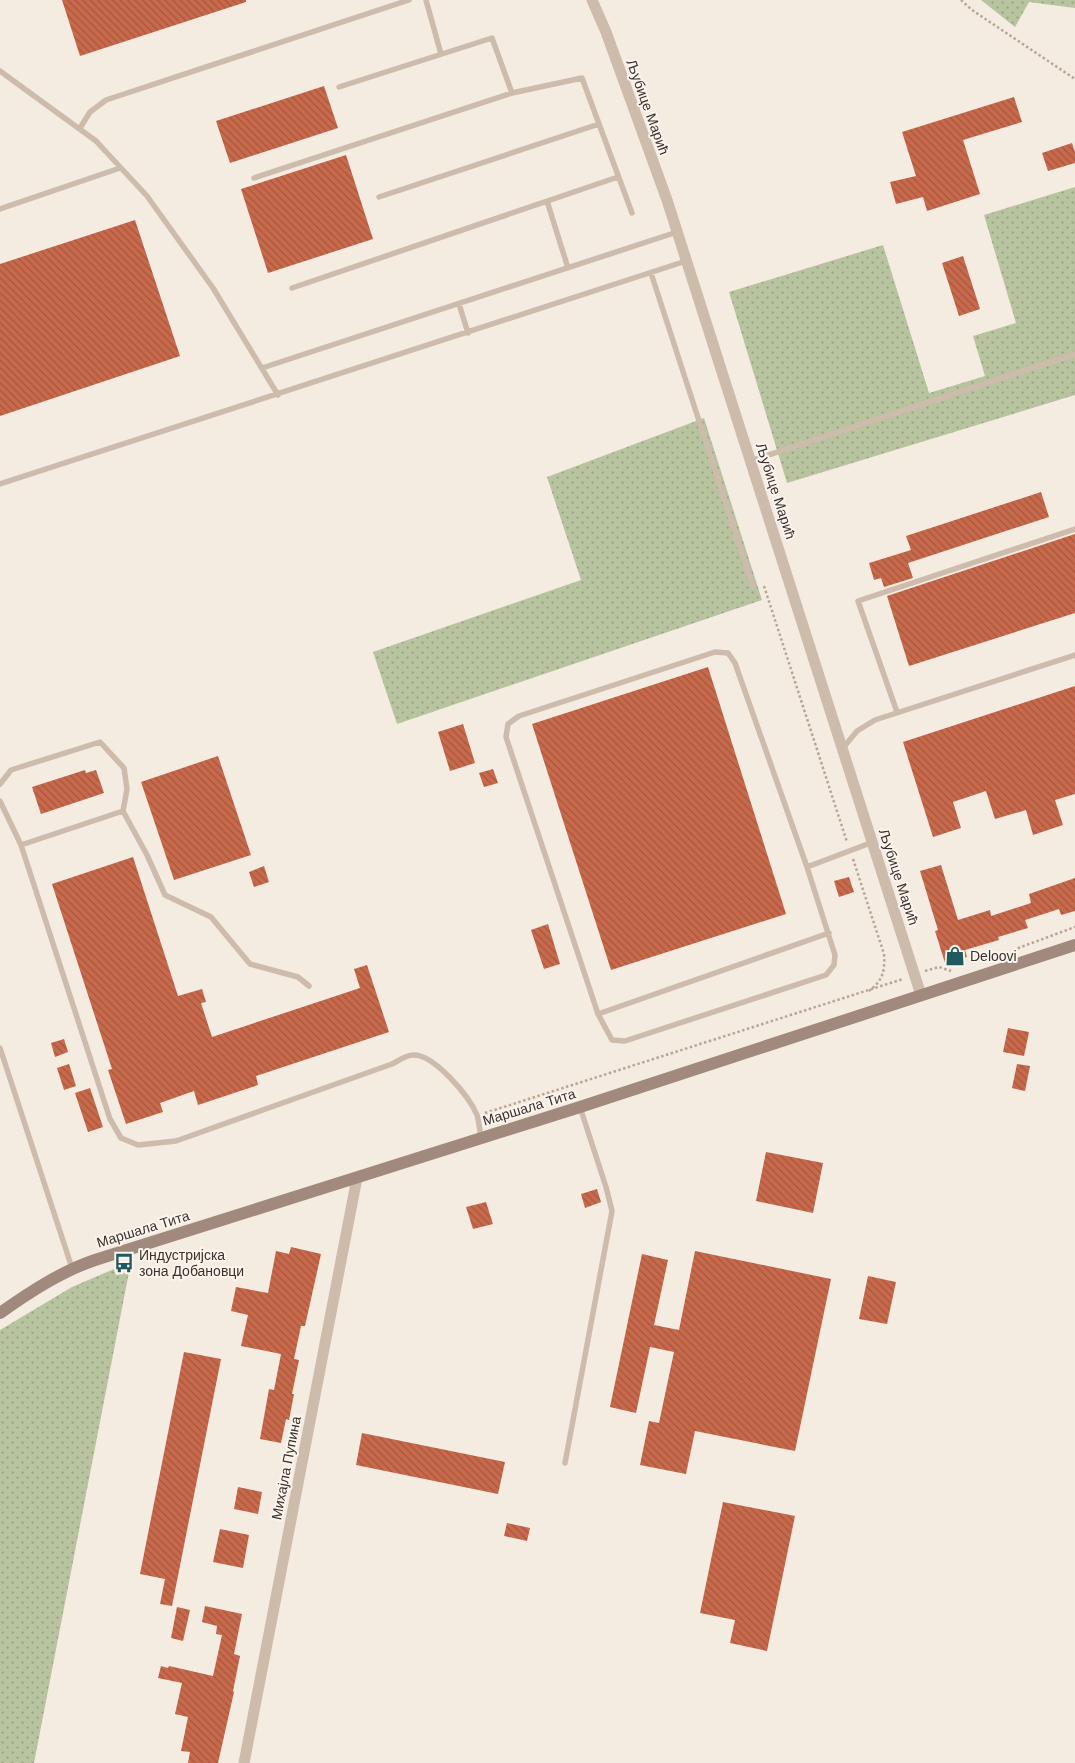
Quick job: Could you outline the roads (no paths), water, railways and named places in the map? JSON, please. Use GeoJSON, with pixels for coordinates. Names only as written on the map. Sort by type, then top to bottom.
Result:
{"type":"FeatureCollection","features":[{"type":"Feature","properties":{"kind":"main road","name":"Маршала Тита"},"geometry":{"type":"LineString","coordinates":[[0,1313],[72,1268],[580,1107],[1075,945]]}},
{"type":"Feature","properties":{"kind":"street","name":"Љубице Марић"},"geometry":{"type":"LineString","coordinates":[[592,0],[667,200],[921,995]]}},
{"type":"Feature","properties":{"kind":"street","name":"Михајла Пупина"},"geometry":{"type":"LineString","coordinates":[[244,1763],[357,1178]]}},
{"type":"Feature","properties":{"kind":"lane"},"geometry":{"type":"LineString","coordinates":[[80,128],[90,112],[106,100],[408,0]]}},
{"type":"Feature","properties":{"kind":"lane"},"geometry":{"type":"LineString","coordinates":[[426,0],[441,54]]}},
{"type":"Feature","properties":{"kind":"lane"},"geometry":{"type":"LineString","coordinates":[[339,87],[492,38],[512,93]]}},
{"type":"Feature","properties":{"kind":"lane"},"geometry":{"type":"LineString","coordinates":[[0,71],[96,141],[147,196],[213,288],[278,394]]}},
{"type":"Feature","properties":{"kind":"lane"},"geometry":{"type":"LineString","coordinates":[[254,178],[512,93],[582,78],[632,213]]}},
{"type":"Feature","properties":{"kind":"lane"},"geometry":{"type":"LineString","coordinates":[[379,197],[599,124]]}},
{"type":"Feature","properties":{"kind":"lane"},"geometry":{"type":"LineString","coordinates":[[0,209],[120,168]]}},
{"type":"Feature","properties":{"kind":"lane"},"geometry":{"type":"LineString","coordinates":[[292,288],[618,177]]}},
{"type":"Feature","properties":{"kind":"lane"},"geometry":{"type":"LineString","coordinates":[[547,201],[568,268]]}},
{"type":"Feature","properties":{"kind":"lane"},"geometry":{"type":"LineString","coordinates":[[262,368],[677,232]]}},
{"type":"Feature","properties":{"kind":"lane"},"geometry":{"type":"LineString","coordinates":[[0,484],[686,261]]}},
{"type":"Feature","properties":{"kind":"lane"},"geometry":{"type":"LineString","coordinates":[[651,273],[753,587]]}},
{"type":"Feature","properties":{"kind":"lane"},"geometry":{"type":"LineString","coordinates":[[460,304],[468,333]]}},
{"type":"Feature","properties":{"kind":"lane"},"geometry":{"type":"LineString","coordinates":[[750,461],[1075,354]]}},
{"type":"Feature","properties":{"kind":"lane"},"geometry":{"type":"LineString","coordinates":[[897,712],[858,601],[1075,528]]}},
{"type":"Feature","properties":{"kind":"lane"},"geometry":{"type":"LineString","coordinates":[[715,652],[728,653],[735,663],[829,933],[835,954],[834,965],[826,975],[625,1041],[612,1040],[598,1014],[506,737],[508,724],[519,716],[715,652]]}},
{"type":"Feature","properties":{"kind":"lane"},"geometry":{"type":"LineString","coordinates":[[842,748],[857,731],[874,720],[1075,655]]}},
{"type":"Feature","properties":{"kind":"lane"},"geometry":{"type":"LineString","coordinates":[[0,784],[11,770],[100,742],[124,768],[127,789],[123,810],[147,855],[165,895],[211,917],[250,964],[298,977],[309,986]]}},
{"type":"Feature","properties":{"kind":"lane"},"geometry":{"type":"LineString","coordinates":[[0,801],[21,845],[110,1119],[121,1138],[138,1145],[176,1140],[392,1064],[412,1055],[425,1056],[437,1065],[465,1096],[477,1116],[481,1138]]}},
{"type":"Feature","properties":{"kind":"lane"},"geometry":{"type":"LineString","coordinates":[[21,845],[123,810]]}},
{"type":"Feature","properties":{"kind":"lane"},"geometry":{"type":"LineString","coordinates":[[807,867],[873,842]]}},
{"type":"Feature","properties":{"kind":"lane"},"geometry":{"type":"LineString","coordinates":[[598,1014],[829,933]]}},
{"type":"Feature","properties":{"kind":"lane"},"geometry":{"type":"LineString","coordinates":[[0,1048],[72,1268]]}},
{"type":"Feature","properties":{"kind":"lane"},"geometry":{"type":"LineString","coordinates":[[565,1463],[612,1211],[580,1107]]}},
{"type":"Feature","properties":{"kind":"place","name":"Deloovi"},"geometry":{"type":"Point","coordinates":[955,956]}},
{"type":"Feature","properties":{"kind":"place","name":"Индустријска зона Добановци"},"geometry":{"type":"Point","coordinates":[124,1263]}}]}
